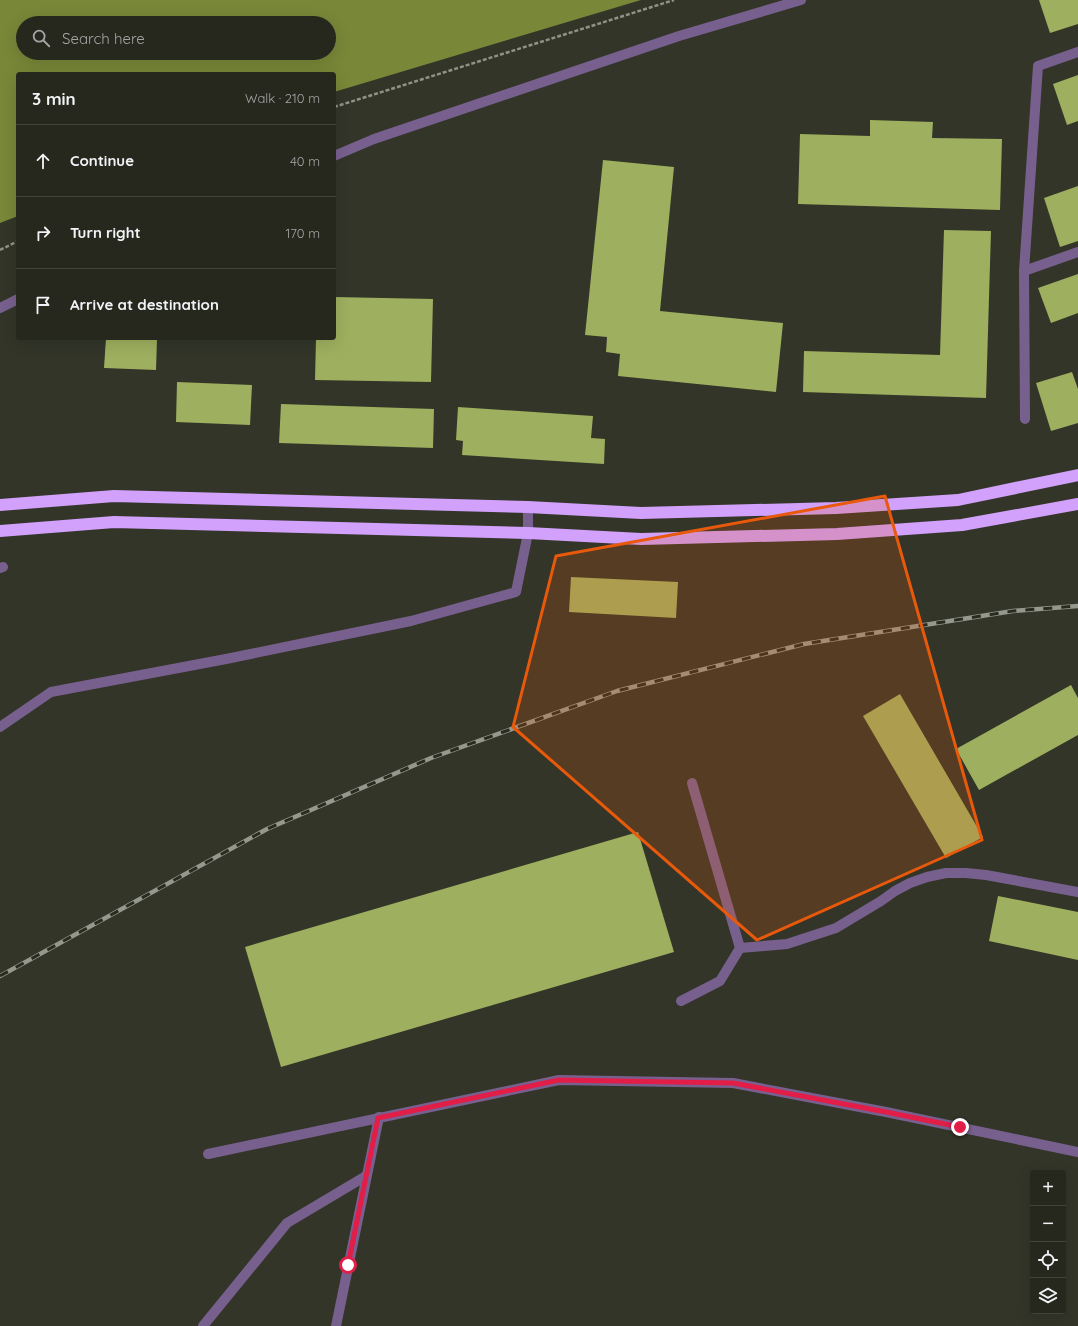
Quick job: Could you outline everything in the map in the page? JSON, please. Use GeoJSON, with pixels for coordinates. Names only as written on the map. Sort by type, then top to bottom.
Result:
{"type":"FeatureCollection","features":[{"type":"Feature","properties":{"kind":"highway"},"geometry":{"type":"LineString","coordinates":[[0,505],[114,496],[528,507],[641,513],[836,508],[958,500],[1078,475]]}},
{"type":"Feature","properties":{"kind":"highway"},"geometry":{"type":"LineString","coordinates":[[0,531],[114,522],[528,533],[641,539],[837,534],[962,525],[1078,504]]}},
{"type":"Feature","properties":{"kind":"street"},"geometry":{"type":"LineString","coordinates":[[336,155],[374,139],[679,36],[801,0]]}},
{"type":"Feature","properties":{"kind":"street"},"geometry":{"type":"LineString","coordinates":[[1025,419],[1024,271],[1038,66],[1078,52]]}},
{"type":"Feature","properties":{"kind":"street"},"geometry":{"type":"LineString","coordinates":[[1024,271],[1078,252]]}},
{"type":"Feature","properties":{"kind":"street"},"geometry":{"type":"LineString","coordinates":[[0,308],[16,300]]}},
{"type":"Feature","properties":{"kind":"street"},"geometry":{"type":"LineString","coordinates":[[0,726],[51,692],[226,659],[411,621],[516,592],[528,533],[528,507]]}},
{"type":"Feature","properties":{"kind":"street"},"geometry":{"type":"LineString","coordinates":[[681,1001],[720,981],[740,948],[692,783]]}},
{"type":"Feature","properties":{"kind":"street"},"geometry":{"type":"LineString","coordinates":[[740,948],[787,944],[836,928],[910,883],[946,873],[986,875],[1078,892]]}},
{"type":"Feature","properties":{"kind":"street"},"geometry":{"type":"LineString","coordinates":[[208,1154],[559,1080],[733,1083],[886,1112],[1078,1152]]}},
{"type":"Feature","properties":{"kind":"street"},"geometry":{"type":"LineString","coordinates":[[336,1326],[378,1118]]}},
{"type":"Feature","properties":{"kind":"street"},"geometry":{"type":"LineString","coordinates":[[203,1326],[287,1223],[366,1176]]}},
{"type":"Feature","properties":{"kind":"path"},"geometry":{"type":"LineString","coordinates":[[336,106],[674,0]]}},
{"type":"Feature","properties":{"kind":"path"},"geometry":{"type":"LineString","coordinates":[[0,250],[16,243]]}},
{"type":"Feature","properties":{"kind":"highlighted area"},"geometry":{"type":"Polygon","coordinates":[[[885,496],[982,840],[757,940],[513,727],[556,556],[885,496]]]}},
{"type":"Feature","properties":{"kind":"shaded area"},"geometry":{"type":"Polygon","coordinates":[[[0,0],[641,0],[336,91],[336,72],[16,72],[16,217],[0,223],[0,0]]]}},
{"type":"Feature","properties":{"kind":"building"},"geometry":{"type":"Polygon","coordinates":[[[1039,0],[1078,0],[1078,24],[1050,33],[1039,0]]]}},
{"type":"Feature","properties":{"kind":"building"},"geometry":{"type":"Polygon","coordinates":[[[1078,75],[1078,121],[1067,125],[1053,84],[1078,75]]]}},
{"type":"Feature","properties":{"kind":"building"},"geometry":{"type":"Polygon","coordinates":[[[870,120],[933,122],[932,138],[1002,139],[1000,210],[798,204],[800,134],[870,136],[870,120]]]}},
{"type":"Feature","properties":{"kind":"building"},"geometry":{"type":"Polygon","coordinates":[[[603,160],[674,167],[660,311],[783,323],[776,392],[618,376],[620,354],[606,352],[607,337],[585,335],[603,160]]]}},
{"type":"Feature","properties":{"kind":"building"},"geometry":{"type":"Polygon","coordinates":[[[1078,186],[1078,241],[1060,247],[1044,198],[1078,186]]]}},
{"type":"Feature","properties":{"kind":"building"},"geometry":{"type":"Polygon","coordinates":[[[944,230],[991,231],[986,398],[803,392],[804,351],[940,355],[944,230]]]}},
{"type":"Feature","properties":{"kind":"building"},"geometry":{"type":"Polygon","coordinates":[[[1078,274],[1078,313],[1051,323],[1038,288],[1078,274]]]}},
{"type":"Feature","properties":{"kind":"building"},"geometry":{"type":"Polygon","coordinates":[[[336,297],[433,299],[431,382],[315,380],[316,340],[336,340],[336,297]]]}},
{"type":"Feature","properties":{"kind":"building"},"geometry":{"type":"Polygon","coordinates":[[[106,340],[157,340],[156,370],[104,368],[106,340]]]}},
{"type":"Feature","properties":{"kind":"building"},"geometry":{"type":"Polygon","coordinates":[[[1072,372],[1078,389],[1078,423],[1051,431],[1036,383],[1072,372]]]}},
{"type":"Feature","properties":{"kind":"building"},"geometry":{"type":"Polygon","coordinates":[[[177,382],[252,385],[250,425],[176,422],[177,382]]]}},
{"type":"Feature","properties":{"kind":"building"},"geometry":{"type":"Polygon","coordinates":[[[281,404],[434,409],[433,448],[279,443],[281,404]]]}},
{"type":"Feature","properties":{"kind":"building"},"geometry":{"type":"Polygon","coordinates":[[[458,407],[593,416],[591,438],[605,439],[604,464],[462,455],[463,441],[456,440],[458,407]]]}},
{"type":"Feature","properties":{"kind":"building"},"geometry":{"type":"Polygon","coordinates":[[[571,577],[678,582],[676,618],[569,612],[571,577]]]}},
{"type":"Feature","properties":{"kind":"building"},"geometry":{"type":"Polygon","coordinates":[[[1071,685],[1078,698],[1078,735],[979,790],[956,749],[1071,685]]]}},
{"type":"Feature","properties":{"kind":"building"},"geometry":{"type":"Polygon","coordinates":[[[900,694],[983,837],[946,858],[863,716],[900,694]]]}},
{"type":"Feature","properties":{"kind":"building"},"geometry":{"type":"Polygon","coordinates":[[[638,832],[674,952],[281,1067],[245,947],[638,832]]]}},
{"type":"Feature","properties":{"kind":"building"},"geometry":{"type":"Polygon","coordinates":[[[998,896],[1078,912],[1078,960],[989,941],[998,896]]]}},
{"type":"Feature","properties":{"kind":"railway"},"geometry":{"type":"LineString","coordinates":[[0,976],[267,829],[431,758],[617,691],[804,644],[1013,611],[1078,606]]}},
{"type":"Feature","properties":{"kind":"route"},"geometry":{"type":"LineString","coordinates":[[348,1265],[378,1118],[559,1080],[733,1083],[960,1127]]}}]}
